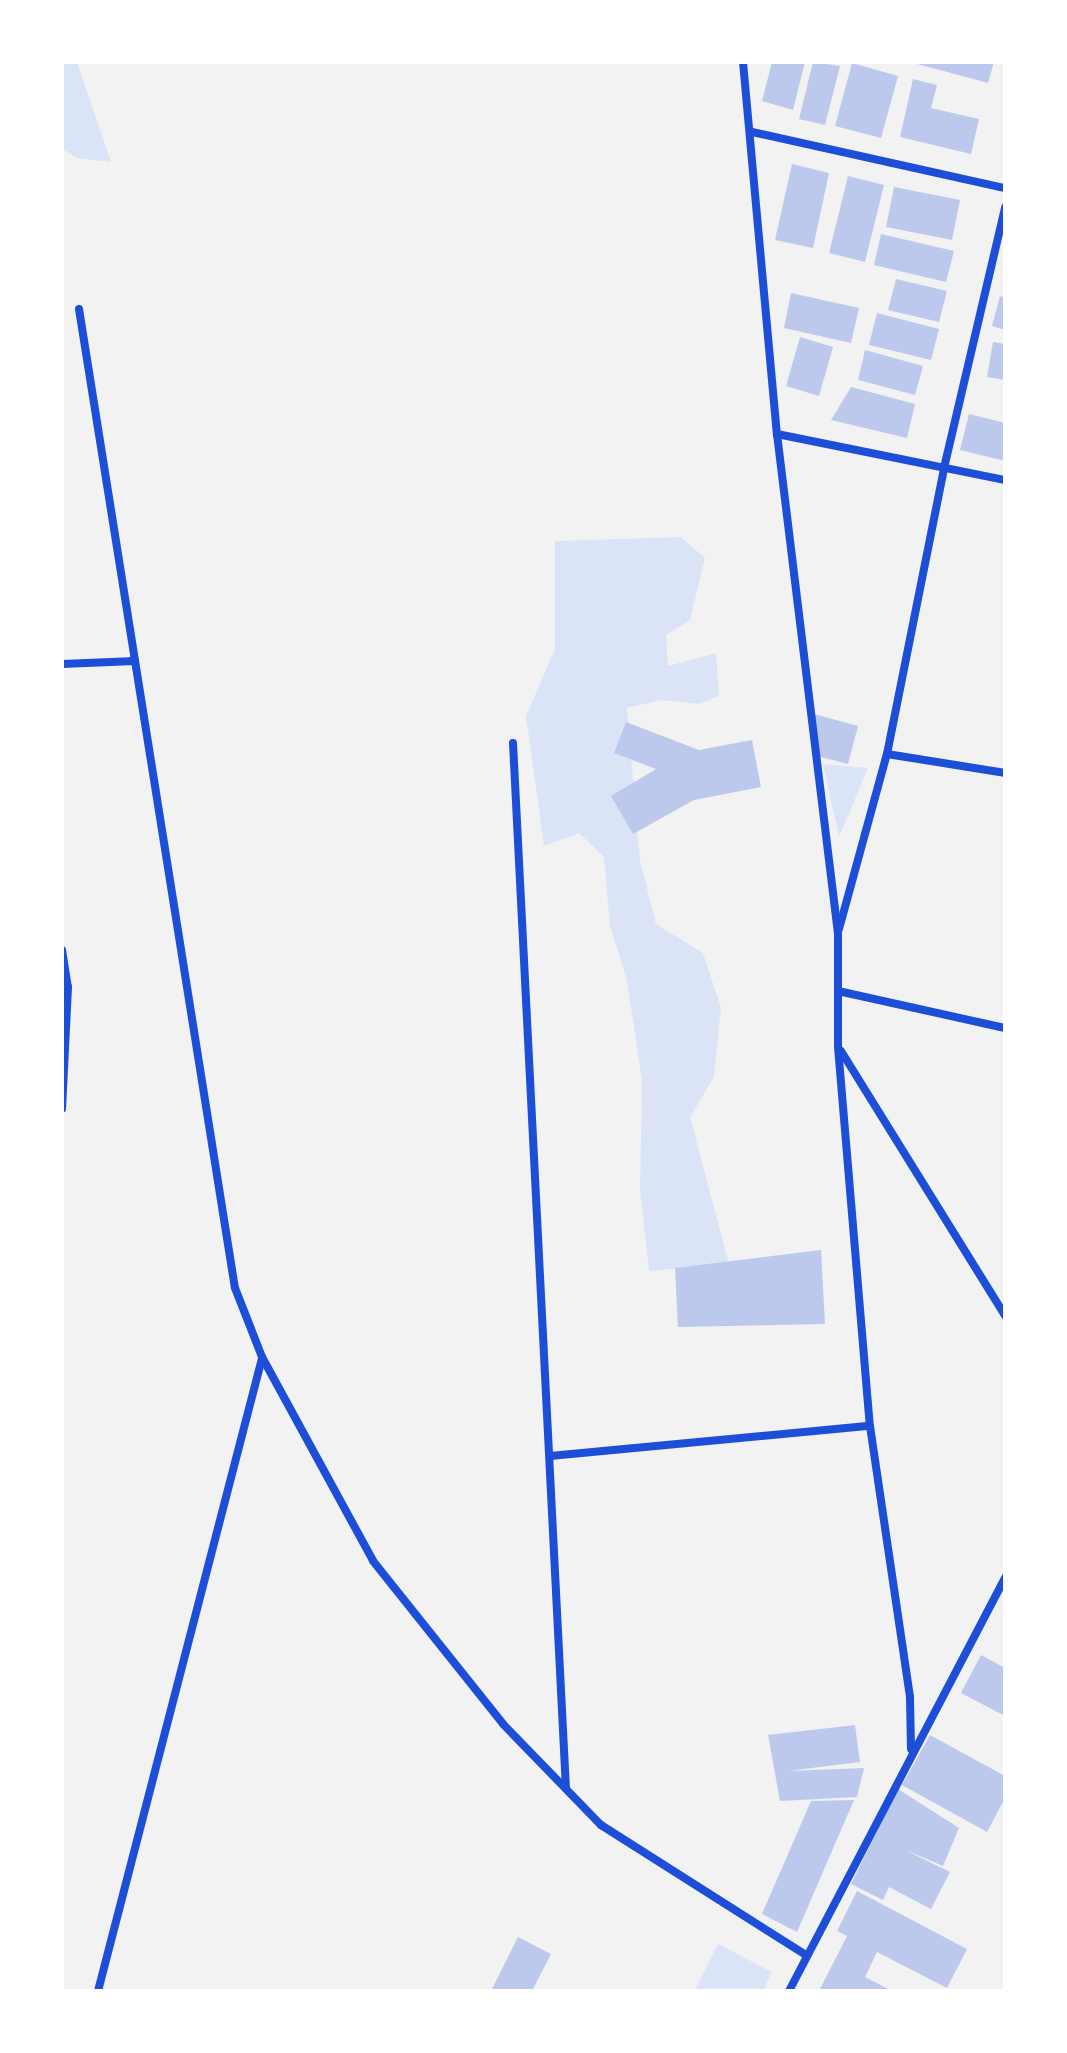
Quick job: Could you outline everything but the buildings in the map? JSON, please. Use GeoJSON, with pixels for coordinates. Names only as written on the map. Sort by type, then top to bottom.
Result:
{"type":"FeatureCollection","features":[{"type":"Feature","properties":{"kind":"street"},"geometry":{"type":"LineString","coordinates":[[743,62],[752,132],[777,434],[838,934],[838,1047],[870,1426],[910,1697],[911,1749]]}},
{"type":"Feature","properties":{"kind":"street"},"geometry":{"type":"LineString","coordinates":[[752,132],[1005,188]]}},
{"type":"Feature","properties":{"kind":"street"},"geometry":{"type":"LineString","coordinates":[[838,934],[887,754],[944,468],[1005,207]]}},
{"type":"Feature","properties":{"kind":"street"},"geometry":{"type":"LineString","coordinates":[[79,309],[235,1288],[262,1357],[373,1561],[503,1724],[601,1825],[806,1955]]}},
{"type":"Feature","properties":{"kind":"street"},"geometry":{"type":"LineString","coordinates":[[777,434],[1005,480]]}},
{"type":"Feature","properties":{"kind":"street"},"geometry":{"type":"LineString","coordinates":[[62,664],[135,661]]}},
{"type":"Feature","properties":{"kind":"street"},"geometry":{"type":"LineString","coordinates":[[513,743],[566,1789]]}},
{"type":"Feature","properties":{"kind":"street"},"geometry":{"type":"LineString","coordinates":[[887,754],[1005,773]]}},
{"type":"Feature","properties":{"kind":"street"},"geometry":{"type":"LineString","coordinates":[[62,950],[68,987],[62,1109]]}},
{"type":"Feature","properties":{"kind":"street"},"geometry":{"type":"LineString","coordinates":[[838,991],[1005,1028]]}},
{"type":"Feature","properties":{"kind":"street"},"geometry":{"type":"LineString","coordinates":[[838,1047],[1005,1316]]}},
{"type":"Feature","properties":{"kind":"street"},"geometry":{"type":"LineString","coordinates":[[98,1991],[262,1357]]}},
{"type":"Feature","properties":{"kind":"street"},"geometry":{"type":"LineString","coordinates":[[550,1456],[870,1426]]}},
{"type":"Feature","properties":{"kind":"street"},"geometry":{"type":"LineString","coordinates":[[789,1991],[911,1749],[1005,1578]]}},
{"type":"Feature","properties":{"kind":"shaded area"},"geometry":{"type":"Polygon","coordinates":[[[62,62],[77,62],[111,162],[77,158],[62,149],[62,62]]]}},
{"type":"Feature","properties":{"kind":"shaded area"},"geometry":{"type":"Polygon","coordinates":[[[681,537],[705,558],[690,620],[666,635],[668,666],[716,653],[719,696],[700,704],[661,700],[627,708],[640,860],[656,924],[703,953],[721,1008],[714,1077],[690,1117],[729,1264],[649,1271],[640,1190],[642,1081],[627,980],[610,926],[604,857],[579,833],[544,846],[526,716],[555,649],[555,541],[681,537]]]}},
{"type":"Feature","properties":{"kind":"shaded area"},"geometry":{"type":"Polygon","coordinates":[[[823,764],[868,768],[839,837],[823,764]]]}},
{"type":"Feature","properties":{"kind":"shaded area"},"geometry":{"type":"Polygon","coordinates":[[[718,1944],[772,1972],[763,1991],[694,1991],[718,1944]]]}}]}
